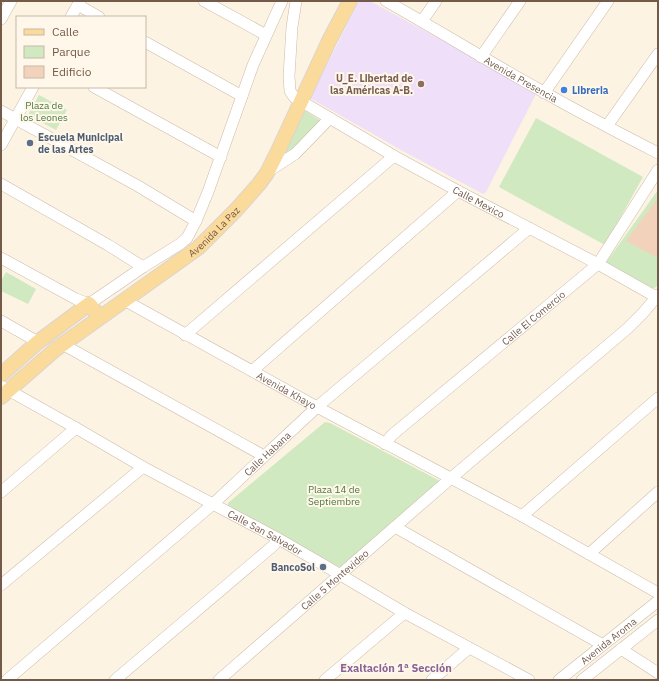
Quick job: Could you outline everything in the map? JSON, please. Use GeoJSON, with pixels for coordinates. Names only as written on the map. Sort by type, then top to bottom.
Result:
{"type":"FeatureCollection","features":[{"type":"Feature","properties":{"kind":"main road","name":"Avenida La Paz"},"geometry":{"type":"LineString","coordinates":[[4,391],[62,344],[198,248],[236,210],[259,184],[278,151],[329,41],[350,1]]}},
{"type":"Feature","properties":{"kind":"main road","name":"Avenida La Paz"},"geometry":{"type":"LineString","coordinates":[[1,375],[38,342],[89,304]]}},
{"type":"Feature","properties":{"kind":"main road"},"geometry":{"type":"LineString","coordinates":[[89,304],[100,317]]}},
{"type":"Feature","properties":{"kind":"street"},"geometry":{"type":"LineString","coordinates":[[1,19],[11,1]]}},
{"type":"Feature","properties":{"kind":"street"},"geometry":{"type":"LineString","coordinates":[[204,1],[266,34]]}},
{"type":"Feature","properties":{"kind":"street","name":"Avenida La Paz"},"geometry":{"type":"LineString","coordinates":[[89,304],[187,238],[196,221],[221,157],[253,65],[282,1]]}},
{"type":"Feature","properties":{"kind":"street"},"geometry":{"type":"LineString","coordinates":[[296,1],[292,27],[289,76],[290,91],[294,97],[301,101]]}},
{"type":"Feature","properties":{"kind":"street","name":"Avenida Presencia"},"geometry":{"type":"LineString","coordinates":[[386,1],[544,93],[658,153]]}},
{"type":"Feature","properties":{"kind":"street"},"geometry":{"type":"LineString","coordinates":[[422,21],[436,1]]}},
{"type":"Feature","properties":{"kind":"street"},"geometry":{"type":"LineString","coordinates":[[481,57],[520,1]]}},
{"type":"Feature","properties":{"kind":"street"},"geometry":{"type":"LineString","coordinates":[[544,93],[608,1]]}},
{"type":"Feature","properties":{"kind":"street"},"geometry":{"type":"LineString","coordinates":[[72,16],[79,3],[98,16]]}},
{"type":"Feature","properties":{"kind":"street"},"geometry":{"type":"LineString","coordinates":[[146,43],[242,96]]}},
{"type":"Feature","properties":{"kind":"street"},"geometry":{"type":"LineString","coordinates":[[607,126],[658,54]]}},
{"type":"Feature","properties":{"kind":"street"},"geometry":{"type":"LineString","coordinates":[[1,146],[32,88]]}},
{"type":"Feature","properties":{"kind":"street"},"geometry":{"type":"LineString","coordinates":[[96,88],[221,157]]}},
{"type":"Feature","properties":{"kind":"street","name":"Calle Mexico"},"geometry":{"type":"LineString","coordinates":[[301,101],[394,156],[598,264],[657,297]]}},
{"type":"Feature","properties":{"kind":"street"},"geometry":{"type":"LineString","coordinates":[[1,111],[138,186],[196,221]]}},
{"type":"Feature","properties":{"kind":"street"},"geometry":{"type":"LineString","coordinates":[[266,173],[295,154],[330,118]]}},
{"type":"Feature","properties":{"kind":"street"},"geometry":{"type":"LineString","coordinates":[[185,335],[394,156]]}},
{"type":"Feature","properties":{"kind":"street","name":"Calle El Comercio"},"geometry":{"type":"LineString","coordinates":[[385,444],[392,435],[598,264],[658,170]]}},
{"type":"Feature","properties":{"kind":"street"},"geometry":{"type":"LineString","coordinates":[[1,184],[144,266]]}},
{"type":"Feature","properties":{"kind":"street"},"geometry":{"type":"LineString","coordinates":[[252,371],[458,191]]}},
{"type":"Feature","properties":{"kind":"street","name":"Calle Habana"},"geometry":{"type":"LineString","coordinates":[[7,680],[213,504],[317,407],[529,228]]}},
{"type":"Feature","properties":{"kind":"street"},"geometry":{"type":"LineString","coordinates":[[1,258],[76,299],[89,304]]}},
{"type":"Feature","properties":{"kind":"street","name":"Calle 5 Montevideo"},"geometry":{"type":"LineString","coordinates":[[219,680],[450,479],[628,328],[657,297]]}},
{"type":"Feature","properties":{"kind":"street","name":"Avenida Khayo"},"geometry":{"type":"LineString","coordinates":[[124,300],[185,335],[450,479],[522,516],[658,592]]}},
{"type":"Feature","properties":{"kind":"street"},"geometry":{"type":"LineString","coordinates":[[1,322],[38,342]]}},
{"type":"Feature","properties":{"kind":"street"},"geometry":{"type":"LineString","coordinates":[[62,344],[264,456]]}},
{"type":"Feature","properties":{"kind":"street","name":"Calle San Salvador"},"geometry":{"type":"LineString","coordinates":[[4,391],[76,428],[143,467],[278,538],[403,612],[529,680]]}},
{"type":"Feature","properties":{"kind":"street"},"geometry":{"type":"LineString","coordinates":[[522,516],[658,398]]}},
{"type":"Feature","properties":{"kind":"street"},"geometry":{"type":"LineString","coordinates":[[1,492],[76,428]]}},
{"type":"Feature","properties":{"kind":"street"},"geometry":{"type":"LineString","coordinates":[[1,585],[143,467]]}},
{"type":"Feature","properties":{"kind":"street"},"geometry":{"type":"LineString","coordinates":[[589,554],[658,492]]}},
{"type":"Feature","properties":{"kind":"street"},"geometry":{"type":"LineString","coordinates":[[395,527],[603,645]]}},
{"type":"Feature","properties":{"kind":"street"},"geometry":{"type":"LineString","coordinates":[[115,680],[274,544],[278,538]]}},
{"type":"Feature","properties":{"kind":"street","name":"Avenida Aroma"},"geometry":{"type":"LineString","coordinates":[[559,680],[658,601]]}},
{"type":"Feature","properties":{"kind":"street"},"geometry":{"type":"LineString","coordinates":[[325,680],[402,615],[403,612]]}},
{"type":"Feature","properties":{"kind":"street","name":"Avenida Aroma"},"geometry":{"type":"LineString","coordinates":[[582,680],[658,620]]}},
{"type":"Feature","properties":{"kind":"street"},"geometry":{"type":"LineString","coordinates":[[432,680],[469,648]]}},
{"type":"Feature","properties":{"kind":"street"},"geometry":{"type":"LineString","coordinates":[[621,649],[658,673]]}},
{"type":"Feature","properties":{"kind":"shaded area"},"geometry":{"type":"Polygon","coordinates":[[[359,1],[370,1],[537,92],[486,192],[483,194],[401,150],[310,98],[359,1]]]}},
{"type":"Feature","properties":{"kind":"green space","name":"Plaza de los Leones"},"geometry":{"type":"Polygon","coordinates":[[[39,95],[67,110],[56,130],[30,116],[29,113],[39,95]]]}},
{"type":"Feature","properties":{"kind":"green space"},"geometry":{"type":"Polygon","coordinates":[[[304,110],[321,121],[297,147],[280,157],[304,110]]]}},
{"type":"Feature","properties":{"kind":"green space"},"geometry":{"type":"Polygon","coordinates":[[[536,118],[643,177],[605,245],[499,187],[536,118]]]}},
{"type":"Feature","properties":{"kind":"green space"},"geometry":{"type":"Polygon","coordinates":[[[658,190],[658,284],[650,290],[605,264],[658,190]]]}},
{"type":"Feature","properties":{"kind":"green space"},"geometry":{"type":"Polygon","coordinates":[[[6,272],[36,289],[28,304],[1,291],[1,281],[6,272]]]}},
{"type":"Feature","properties":{"kind":"green space","name":"Plaza 14 de Septiembre"},"geometry":{"type":"Polygon","coordinates":[[[325,422],[330,423],[438,480],[441,485],[344,568],[337,566],[228,508],[228,503],[325,422]]]}},
{"type":"Feature","properties":{"kind":"building"},"geometry":{"type":"Polygon","coordinates":[[[658,198],[658,258],[626,241],[658,198]]]}},
{"type":"Feature","properties":{"kind":"place","name":"U_E. Libertad de las Américas A-B."},"geometry":{"type":"Point","coordinates":[421,84]}},
{"type":"Feature","properties":{"kind":"place","name":"Libreria"},"geometry":{"type":"Point","coordinates":[564,90]}},
{"type":"Feature","properties":{"kind":"place","name":"Escuela Municipal de las Artes"},"geometry":{"type":"Point","coordinates":[30,143]}},
{"type":"Feature","properties":{"kind":"place","name":"BancoSol"},"geometry":{"type":"Point","coordinates":[323,567]}},
{"type":"Feature","properties":{"kind":"district","name":"Exaltación 1ª Sección"},"geometry":{"type":"Point","coordinates":[396,668]}}]}
